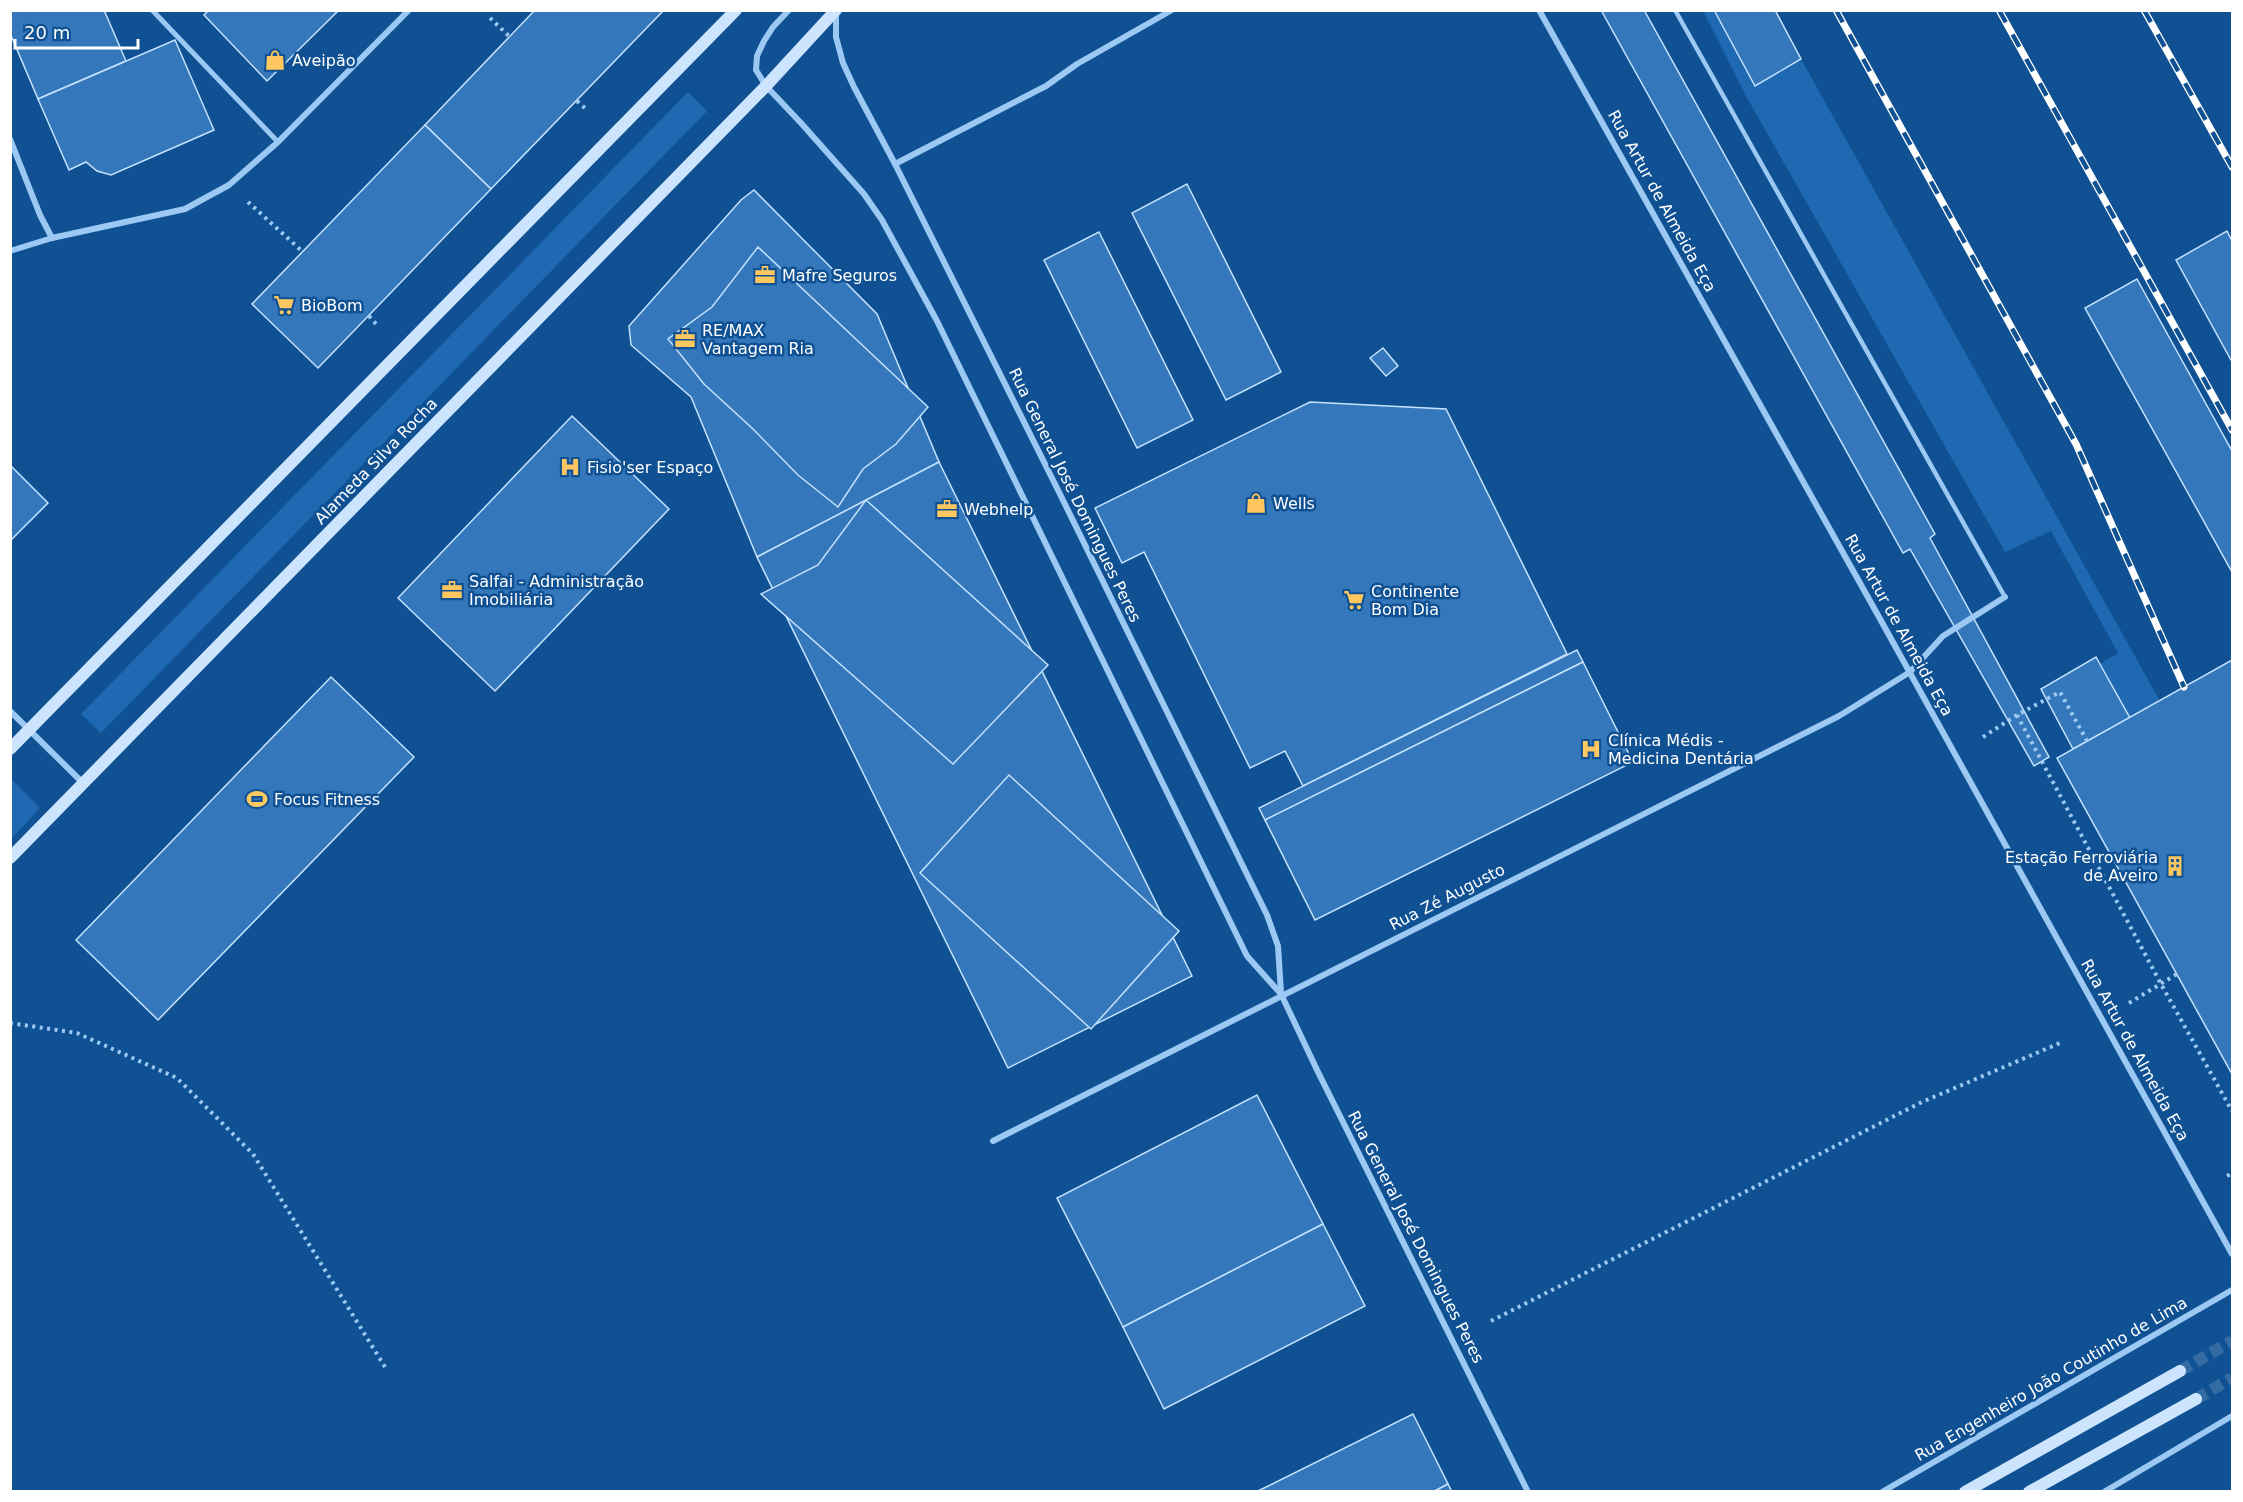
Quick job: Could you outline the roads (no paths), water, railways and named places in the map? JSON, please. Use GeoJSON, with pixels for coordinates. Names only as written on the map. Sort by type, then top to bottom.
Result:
{"type":"FeatureCollection","features":[{"type":"Feature","properties":{"kind":"main road"},"geometry":{"type":"LineString","coordinates":[[10,748],[736,10]]}},
{"type":"Feature","properties":{"kind":"main road","name":"Alameda Silva Rocha"},"geometry":{"type":"LineString","coordinates":[[10,858],[766,86],[836,11]]}},
{"type":"Feature","properties":{"kind":"main road"},"geometry":{"type":"LineString","coordinates":[[1965,1491],[2180,1371]]}},
{"type":"Feature","properties":{"kind":"main road"},"geometry":{"type":"LineString","coordinates":[[2029,1491],[2196,1399]]}},
{"type":"Feature","properties":{"kind":"street"},"geometry":{"type":"LineString","coordinates":[[153,10],[278,142]]}},
{"type":"Feature","properties":{"kind":"street"},"geometry":{"type":"LineString","coordinates":[[10,251],[52,238],[186,209],[229,185],[278,142],[409,10]]}},
{"type":"Feature","properties":{"kind":"street"},"geometry":{"type":"LineString","coordinates":[[766,86],[756,70],[757,56],[773,27],[789,10]]}},
{"type":"Feature","properties":{"kind":"street"},"geometry":{"type":"LineString","coordinates":[[895,164],[1046,86],[1077,64],[1172,10]]}},
{"type":"Feature","properties":{"kind":"street","name":"Rua Artur de Almeida Eça"},"geometry":{"type":"LineString","coordinates":[[1539,10],[1910,672],[2232,1254]]}},
{"type":"Feature","properties":{"kind":"street","name":"Rua General José Domingues Peres"},"geometry":{"type":"LineString","coordinates":[[836,11],[836,37],[843,63],[1267,915],[1278,946],[1281,994]]}},
{"type":"Feature","properties":{"kind":"street","name":"Rua General José Domingues Peres"},"geometry":{"type":"LineString","coordinates":[[766,86],[856,185],[882,220],[948,342],[1246,956],[1281,994],[1528,1491]]}},
{"type":"Feature","properties":{"kind":"street"},"geometry":{"type":"LineString","coordinates":[[10,139],[40,215],[52,238]]}},
{"type":"Feature","properties":{"kind":"street","name":"Rua Zé Augusto"},"geometry":{"type":"LineString","coordinates":[[993,1141],[1281,994],[1839,716],[1910,672],[1943,636],[2005,597]]}},
{"type":"Feature","properties":{"kind":"street"},"geometry":{"type":"LineString","coordinates":[[10,711],[84,784]]}},
{"type":"Feature","properties":{"kind":"street","name":"Rua Engenheiro João Coutinho de Lima"},"geometry":{"type":"LineString","coordinates":[[1882,1491],[2232,1290]]}},
{"type":"Feature","properties":{"kind":"street"},"geometry":{"type":"LineString","coordinates":[[2104,1491],[2232,1416]]}},
{"type":"Feature","properties":{"kind":"lane"},"geometry":{"type":"LineString","coordinates":[[1675,10],[2005,597]]}},
{"type":"Feature","properties":{"kind":"tunnel"},"geometry":{"type":"LineString","coordinates":[[2180,1371],[2232,1341]]}},
{"type":"Feature","properties":{"kind":"tunnel"},"geometry":{"type":"LineString","coordinates":[[2196,1399],[2232,1378]]}},
{"type":"Feature","properties":{"kind":"railway"},"geometry":{"type":"LineString","coordinates":[[1836,10],[2076,444],[2184,687]]}},
{"type":"Feature","properties":{"kind":"railway"},"geometry":{"type":"LineString","coordinates":[[1999,10],[2232,430]]}},
{"type":"Feature","properties":{"kind":"railway"},"geometry":{"type":"LineString","coordinates":[[2144,10],[2232,167]]}},
{"type":"Feature","properties":{"kind":"place","name":"Aveipão"},"geometry":{"type":"Point","coordinates":[275,60]}},
{"type":"Feature","properties":{"kind":"place","name":"Mafre Seguros"},"geometry":{"type":"Point","coordinates":[765,275]}},
{"type":"Feature","properties":{"kind":"place","name":"BioBom"},"geometry":{"type":"Point","coordinates":[284,305]}},
{"type":"Feature","properties":{"kind":"place","name":"RE/MAX Vantagem Ria"},"geometry":{"type":"Point","coordinates":[685,339]}},
{"type":"Feature","properties":{"kind":"place","name":"Fisio'ser Espaço"},"geometry":{"type":"Point","coordinates":[570,467]}},
{"type":"Feature","properties":{"kind":"place","name":"Wells"},"geometry":{"type":"Point","coordinates":[1256,503]}},
{"type":"Feature","properties":{"kind":"place","name":"Webhelp"},"geometry":{"type":"Point","coordinates":[947,509]}},
{"type":"Feature","properties":{"kind":"place","name":"Salfai - Administração Imobiliária"},"geometry":{"type":"Point","coordinates":[452,590]}},
{"type":"Feature","properties":{"kind":"place","name":"Continente Bom Dia"},"geometry":{"type":"Point","coordinates":[1354,600]}},
{"type":"Feature","properties":{"kind":"place","name":"Clínica Médis - Medicina Dentária"},"geometry":{"type":"Point","coordinates":[1591,749]}},
{"type":"Feature","properties":{"kind":"place","name":"Focus Fitness"},"geometry":{"type":"Point","coordinates":[257,799]}},
{"type":"Feature","properties":{"kind":"place","name":"Estação Ferroviária de Aveiro"},"geometry":{"type":"Point","coordinates":[2175,866]}}]}
